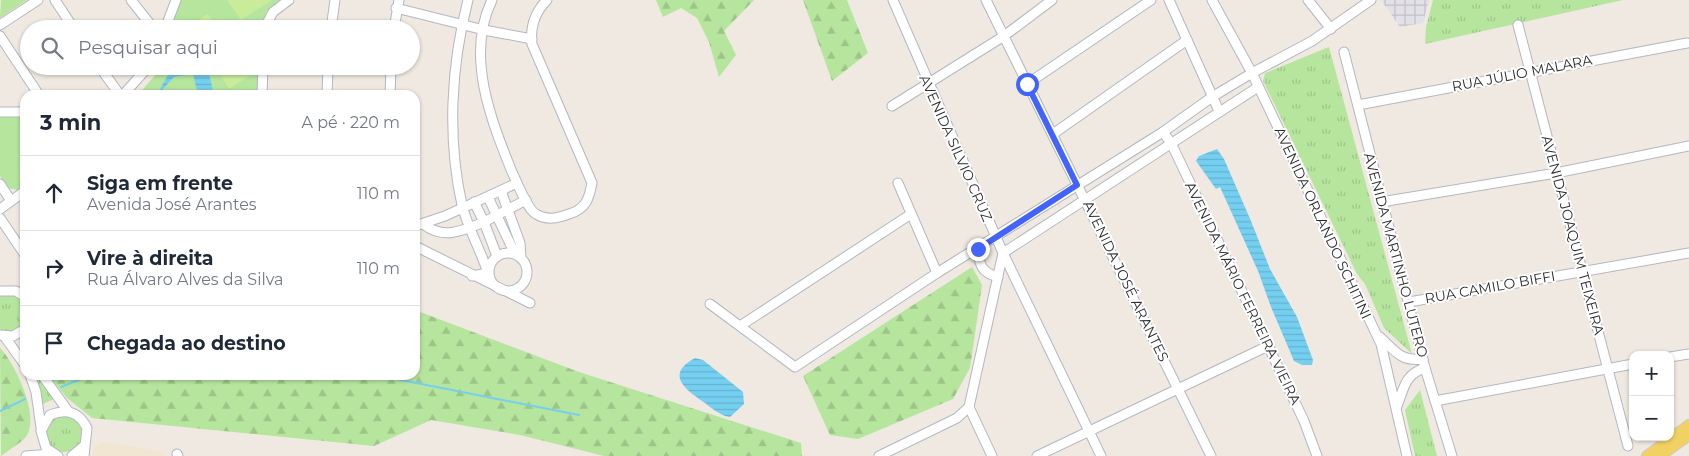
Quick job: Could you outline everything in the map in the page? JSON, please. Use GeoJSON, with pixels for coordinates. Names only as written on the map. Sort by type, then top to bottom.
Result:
{"type":"FeatureCollection","features":[{"type":"Feature","properties":{"kind":"main road"},"geometry":{"type":"LineString","coordinates":[[1647,456],[1689,425]]}},
{"type":"Feature","properties":{"kind":"main road"},"geometry":{"type":"LineString","coordinates":[[1660,456],[1689,435]]}},
{"type":"Feature","properties":{"kind":"street"},"geometry":{"type":"LineString","coordinates":[[0,25],[38,0]]}},
{"type":"Feature","properties":{"kind":"street"},"geometry":{"type":"LineString","coordinates":[[55,0],[68,20]]}},
{"type":"Feature","properties":{"kind":"street"},"geometry":{"type":"LineString","coordinates":[[131,0],[147,20]]}},
{"type":"Feature","properties":{"kind":"street"},"geometry":{"type":"LineString","coordinates":[[169,20],[176,0]]}},
{"type":"Feature","properties":{"kind":"street"},"geometry":{"type":"LineString","coordinates":[[269,20],[273,12],[289,0]]}},
{"type":"Feature","properties":{"kind":"street"},"geometry":{"type":"LineString","coordinates":[[332,20],[335,0]]}},
{"type":"Feature","properties":{"kind":"street"},"geometry":{"type":"LineString","coordinates":[[468,0],[462,25],[456,68],[452,152],[463,206],[480,246],[493,285],[498,289],[510,291],[521,286],[525,281],[527,269],[506,235],[488,197]]}},
{"type":"Feature","properties":{"kind":"street"},"geometry":{"type":"LineString","coordinates":[[492,0],[482,41],[482,78],[493,125],[526,200],[535,214],[550,219],[579,211],[589,200],[592,183],[532,39],[531,29],[538,8],[547,0]]}},
{"type":"Feature","properties":{"kind":"street","name":"AVENIDA SILVIO CRUZ"},"geometry":{"type":"LineString","coordinates":[[893,0],[1002,253],[1101,456]]}},
{"type":"Feature","properties":{"kind":"street","name":"AVENIDA JOSÉ ARANTES"},"geometry":{"type":"LineString","coordinates":[[986,0],[1211,456]]}},
{"type":"Feature","properties":{"kind":"street"},"geometry":{"type":"LineString","coordinates":[[892,106],[927,82],[1004,36],[1052,0]]}},
{"type":"Feature","properties":{"kind":"street"},"geometry":{"type":"LineString","coordinates":[[1027,84],[1151,0]]}},
{"type":"Feature","properties":{"kind":"street"},"geometry":{"type":"LineString","coordinates":[[1169,0],[1219,112]]}},
{"type":"Feature","properties":{"kind":"street","name":"AVENIDA ORLANDO SCHITINI"},"geometry":{"type":"LineString","coordinates":[[1212,0],[1252,73],[1376,333],[1384,352],[1407,456]]}},
{"type":"Feature","properties":{"kind":"street"},"geometry":{"type":"LineString","coordinates":[[1308,0],[1331,29]]}},
{"type":"Feature","properties":{"kind":"street"},"geometry":{"type":"LineString","coordinates":[[710,304],[795,366],[937,273],[996,238],[1163,132],[1212,97],[1252,73],[1312,42],[1372,0]]}},
{"type":"Feature","properties":{"kind":"street"},"geometry":{"type":"LineString","coordinates":[[395,20],[397,4],[462,25],[532,39]]}},
{"type":"Feature","properties":{"kind":"street","name":"AVENIDA JOAQUIM TEIXEIRA"},"geometry":{"type":"LineString","coordinates":[[1518,25],[1628,446]]}},
{"type":"Feature","properties":{"kind":"street"},"geometry":{"type":"LineString","coordinates":[[0,36],[20,66]]}},
{"type":"Feature","properties":{"kind":"street"},"geometry":{"type":"LineString","coordinates":[[1053,134],[1187,40]]}},
{"type":"Feature","properties":{"kind":"street","name":"RUA JÚLIO MALARA"},"geometry":{"type":"LineString","coordinates":[[1358,105],[1530,71],[1688,43]]}},
{"type":"Feature","properties":{"kind":"street","name":"AVENIDA MARTINHO LUTERO"},"geometry":{"type":"LineString","coordinates":[[1344,52],[1381,202],[1424,363],[1452,456]]}},
{"type":"Feature","properties":{"kind":"street"},"geometry":{"type":"LineString","coordinates":[[26,75],[37,90]]}},
{"type":"Feature","properties":{"kind":"street"},"geometry":{"type":"LineString","coordinates":[[106,75],[117,90]]}},
{"type":"Feature","properties":{"kind":"street"},"geometry":{"type":"LineString","coordinates":[[126,90],[140,75]]}},
{"type":"Feature","properties":{"kind":"street"},"geometry":{"type":"LineString","coordinates":[[262,90],[263,75]]}},
{"type":"Feature","properties":{"kind":"street"},"geometry":{"type":"LineString","coordinates":[[327,90],[328,75]]}},
{"type":"Feature","properties":{"kind":"street"},"geometry":{"type":"LineString","coordinates":[[390,90],[391,75]]}},
{"type":"Feature","properties":{"kind":"street"},"geometry":{"type":"LineString","coordinates":[[879,456],[957,418],[969,406],[1002,253],[1258,87]]}},
{"type":"Feature","properties":{"kind":"street"},"geometry":{"type":"LineString","coordinates":[[0,112],[20,112]]}},
{"type":"Feature","properties":{"kind":"street","name":"AVENIDA MÁRIO FERREIRA VIEIRA"},"geometry":{"type":"LineString","coordinates":[[1163,132],[1171,143],[1304,421],[1317,456]]}},
{"type":"Feature","properties":{"kind":"street"},"geometry":{"type":"LineString","coordinates":[[1381,202],[1556,173],[1689,146]]}},
{"type":"Feature","properties":{"kind":"street"},"geometry":{"type":"LineString","coordinates":[[420,225],[517,183]]}},
{"type":"Feature","properties":{"kind":"street"},"geometry":{"type":"LineString","coordinates":[[0,184],[11,201]]}},
{"type":"Feature","properties":{"kind":"street"},"geometry":{"type":"LineString","coordinates":[[898,184],[937,273]]}},
{"type":"Feature","properties":{"kind":"street"},"geometry":{"type":"LineString","coordinates":[[501,191],[520,243],[518,256]]}},
{"type":"Feature","properties":{"kind":"street"},"geometry":{"type":"LineString","coordinates":[[0,209],[20,195]]}},
{"type":"Feature","properties":{"kind":"street"},"geometry":{"type":"LineString","coordinates":[[420,225],[434,232],[449,234],[484,222],[526,200]]}},
{"type":"Feature","properties":{"kind":"street"},"geometry":{"type":"LineString","coordinates":[[474,202],[497,256]]}},
{"type":"Feature","properties":{"kind":"street"},"geometry":{"type":"LineString","coordinates":[[740,326],[911,214]]}},
{"type":"Feature","properties":{"kind":"street"},"geometry":{"type":"LineString","coordinates":[[0,218],[20,248]]}},
{"type":"Feature","properties":{"kind":"street"},"geometry":{"type":"LineString","coordinates":[[420,249],[498,289],[530,303],[523,297],[521,286]]}},
{"type":"Feature","properties":{"kind":"street"},"geometry":{"type":"LineString","coordinates":[[978,249],[982,268],[986,274],[998,277]]}},
{"type":"Feature","properties":{"kind":"street"},"geometry":{"type":"LineString","coordinates":[[488,273],[492,260],[497,256],[509,253],[518,256]]}},
{"type":"Feature","properties":{"kind":"street","name":"RUA CAMILO BIFFI"},"geometry":{"type":"LineString","coordinates":[[1409,302],[1582,270],[1689,253]]}},
{"type":"Feature","properties":{"kind":"street"},"geometry":{"type":"LineString","coordinates":[[472,276],[488,273]]}},
{"type":"Feature","properties":{"kind":"street"},"geometry":{"type":"LineString","coordinates":[[2,335],[13,336],[20,332]]}},
{"type":"Feature","properties":{"kind":"street"},"geometry":{"type":"LineString","coordinates":[[1376,333],[1405,359],[1424,363]]}},
{"type":"Feature","properties":{"kind":"street"},"geometry":{"type":"LineString","coordinates":[[2,335],[20,358]]}},
{"type":"Feature","properties":{"kind":"street"},"geometry":{"type":"LineString","coordinates":[[1037,456],[1268,346]]}},
{"type":"Feature","properties":{"kind":"street"},"geometry":{"type":"LineString","coordinates":[[1674,356],[1689,354]]}},
{"type":"Feature","properties":{"kind":"street"},"geometry":{"type":"LineString","coordinates":[[1397,406],[1410,375],[1424,363]]}},
{"type":"Feature","properties":{"kind":"street"},"geometry":{"type":"LineString","coordinates":[[1435,401],[1629,365]]}},
{"type":"Feature","properties":{"kind":"street"},"geometry":{"type":"LineString","coordinates":[[32,380],[36,392],[42,435],[46,448],[55,455]]}},
{"type":"Feature","properties":{"kind":"street"},"geometry":{"type":"LineString","coordinates":[[46,380],[68,411]]}},
{"type":"Feature","properties":{"kind":"street"},"geometry":{"type":"LineString","coordinates":[[969,406],[992,456]]}},
{"type":"Feature","properties":{"kind":"street"},"geometry":{"type":"LineString","coordinates":[[27,455],[42,435],[44,422],[50,416],[68,411],[76,414],[87,428],[84,456]]}},
{"type":"Feature","properties":{"kind":"street"},"geometry":{"type":"LineString","coordinates":[[72,456],[84,446]]}},
{"type":"Feature","properties":{"kind":"street"},"geometry":{"type":"LineString","coordinates":[[27,455],[55,455]]}},
{"type":"Feature","properties":{"kind":"shaded area"},"geometry":{"type":"Polygon","coordinates":[[[1381,0],[1429,0],[1423,23],[1400,27],[1381,0]]]}},
{"type":"Feature","properties":{"kind":"shaded area"},"geometry":{"type":"Polygon","coordinates":[[[105,442],[160,451],[166,456],[92,456],[95,446],[105,442]]]}},
{"type":"Feature","properties":{"kind":"green space"},"geometry":{"type":"Polygon","coordinates":[[[1,0],[27,0],[0,18],[1,0]]]}},
{"type":"Feature","properties":{"kind":"green space"},"geometry":{"type":"Polygon","coordinates":[[[180,0],[281,0],[267,11],[263,20],[173,20],[180,0]]]}},
{"type":"Feature","properties":{"kind":"green space"},"geometry":{"type":"Polygon","coordinates":[[[227,0],[272,0],[241,20],[227,0]]]}},
{"type":"Feature","properties":{"kind":"green space"},"geometry":{"type":"Polygon","coordinates":[[[656,0],[754,0],[724,31],[736,55],[719,77],[709,42],[697,18],[681,8],[663,17],[656,0]]]}},
{"type":"Feature","properties":{"kind":"green space"},"geometry":{"type":"Polygon","coordinates":[[[803,0],[847,0],[868,53],[832,81],[803,0]]]}},
{"type":"Feature","properties":{"kind":"green space"},"geometry":{"type":"Polygon","coordinates":[[[1433,0],[1623,0],[1425,44],[1426,27],[1433,0]]]}},
{"type":"Feature","properties":{"kind":"green space"},"geometry":{"type":"Polygon","coordinates":[[[208,14],[212,20],[198,20],[208,14]]]}},
{"type":"Feature","properties":{"kind":"green space"},"geometry":{"type":"Polygon","coordinates":[[[1329,47],[1412,354],[1384,328],[1365,284],[1357,274],[1263,81],[1265,73],[1329,47]]]}},
{"type":"Feature","properties":{"kind":"green space"},"geometry":{"type":"Polygon","coordinates":[[[155,75],[258,75],[257,90],[142,90],[155,75]]]}},
{"type":"Feature","properties":{"kind":"green space"},"geometry":{"type":"Polygon","coordinates":[[[221,75],[250,75],[229,89],[221,75]]]}},
{"type":"Feature","properties":{"kind":"green space"},"geometry":{"type":"Polygon","coordinates":[[[0,115],[20,116],[20,189],[8,188],[0,176],[0,115]]]}},
{"type":"Feature","properties":{"kind":"green space"},"geometry":{"type":"Polygon","coordinates":[[[972,267],[982,285],[970,368],[953,399],[858,439],[830,435],[803,376],[972,267]]]}},
{"type":"Feature","properties":{"kind":"green space"},"geometry":{"type":"Polygon","coordinates":[[[14,294],[20,299],[20,328],[11,333],[0,332],[0,296],[14,294]]]}},
{"type":"Feature","properties":{"kind":"green space"},"geometry":{"type":"Polygon","coordinates":[[[420,312],[579,372],[801,443],[802,456],[604,456],[520,435],[431,420],[374,446],[92,418],[67,398],[52,380],[420,380],[420,312]]]}},
{"type":"Feature","properties":{"kind":"green space"},"geometry":{"type":"Polygon","coordinates":[[[0,348],[19,377],[28,404],[30,417],[30,428],[26,437],[1,456],[0,348]]]}},
{"type":"Feature","properties":{"kind":"green space"},"geometry":{"type":"Polygon","coordinates":[[[35,380],[41,380],[54,399],[43,404],[35,380]]]}},
{"type":"Feature","properties":{"kind":"green space"},"geometry":{"type":"Polygon","coordinates":[[[1420,390],[1437,456],[1415,456],[1405,410],[1420,390]]]}},
{"type":"Feature","properties":{"kind":"green space"},"geometry":{"type":"Polygon","coordinates":[[[64,414],[78,419],[83,433],[78,447],[64,452],[50,447],[45,433],[50,419],[64,414]]]}},
{"type":"Feature","properties":{"kind":"water"},"geometry":{"type":"Polygon","coordinates":[[[168,75],[187,75],[174,77],[163,90],[160,90],[168,75]]]}},
{"type":"Feature","properties":{"kind":"water"},"geometry":{"type":"Polygon","coordinates":[[[193,75],[209,75],[213,90],[197,90],[193,75]]]}},
{"type":"Feature","properties":{"kind":"water"},"geometry":{"type":"Polygon","coordinates":[[[1217,149],[1224,159],[1270,269],[1297,317],[1313,360],[1312,365],[1302,365],[1294,361],[1258,271],[1220,187],[1216,189],[1196,161],[1199,156],[1217,149]]]}},
{"type":"Feature","properties":{"kind":"water"},"geometry":{"type":"Polygon","coordinates":[[[695,358],[703,360],[743,392],[744,404],[730,417],[719,413],[684,386],[681,381],[681,370],[695,358]]]}},
{"type":"Feature","properties":{"kind":"waterway"},"geometry":{"type":"LineString","coordinates":[[61,387],[78,380]]}},
{"type":"Feature","properties":{"kind":"waterway"},"geometry":{"type":"LineString","coordinates":[[401,380],[579,415]]}},
{"type":"Feature","properties":{"kind":"waterway"},"geometry":{"type":"LineString","coordinates":[[0,411],[25,399]]}},
{"type":"Feature","properties":{"kind":"route"},"geometry":{"type":"LineString","coordinates":[[978,249],[1077,185],[1027,84]]}}]}
